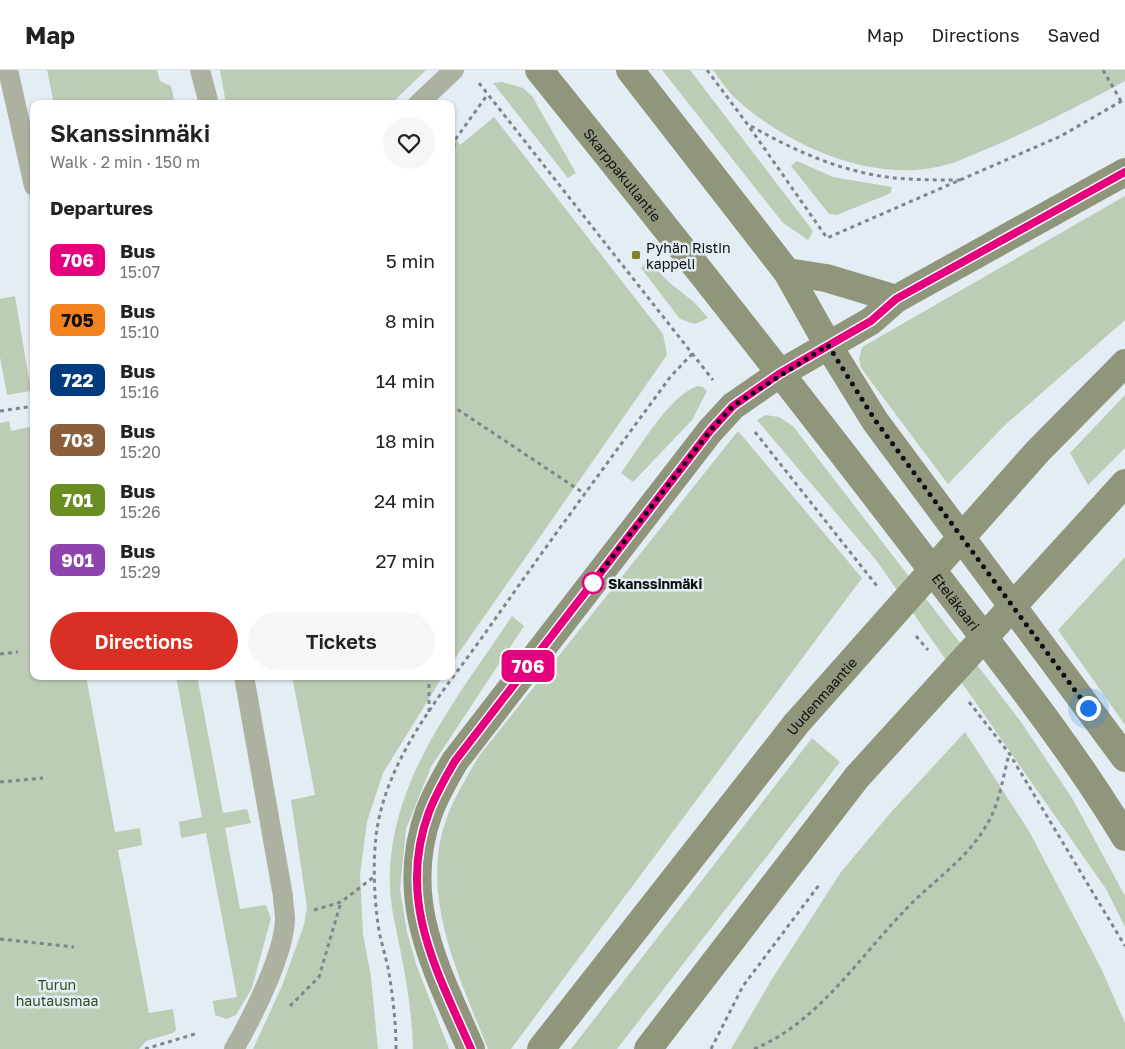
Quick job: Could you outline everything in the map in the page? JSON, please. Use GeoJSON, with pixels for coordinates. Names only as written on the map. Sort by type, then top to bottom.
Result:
{"type":"FeatureCollection","features":[{"type":"Feature","properties":{"kind":"main road","name":"Skarppakullantie"},"geometry":{"type":"LineString","coordinates":[[539,70],[727,304],[779,374]]}},
{"type":"Feature","properties":{"kind":"main road"},"geometry":{"type":"LineString","coordinates":[[630,70],[787,272],[828,345],[875,420],[1125,758]]}},
{"type":"Feature","properties":{"kind":"main road"},"geometry":{"type":"LineString","coordinates":[[471,1049],[430,953],[423,933],[418,904],[418,857],[428,814],[436,794],[455,761],[710,431],[733,406],[779,374],[871,321],[896,299],[1125,172]]}},
{"type":"Feature","properties":{"kind":"main road"},"geometry":{"type":"LineString","coordinates":[[787,272],[826,278],[896,299]]}},
{"type":"Feature","properties":{"kind":"main road","name":"Uudenmaantie"},"geometry":{"type":"LineString","coordinates":[[541,1049],[796,724],[1038,451],[1125,362]]}},
{"type":"Feature","properties":{"kind":"main road","name":"Eteläkaari"},"geometry":{"type":"LineString","coordinates":[[779,374],[1028,696],[1079,767],[1125,837]]}},
{"type":"Feature","properties":{"kind":"main road"},"geometry":{"type":"LineString","coordinates":[[648,1049],[857,777],[1101,506],[1125,483]]}},
{"type":"Feature","properties":{"kind":"lane"},"geometry":{"type":"LineString","coordinates":[[8,70],[30,168]]}},
{"type":"Feature","properties":{"kind":"lane"},"geometry":{"type":"LineString","coordinates":[[200,70],[207,100]]}},
{"type":"Feature","properties":{"kind":"lane"},"geometry":{"type":"LineString","coordinates":[[422,100],[454,70]]}},
{"type":"Feature","properties":{"kind":"lane"},"geometry":{"type":"LineString","coordinates":[[234,1049],[247,1024],[279,949],[285,919],[283,896],[245,680]]}},
{"type":"Feature","properties":{"kind":"path"},"geometry":{"type":"LineString","coordinates":[[707,70],[827,238],[965,180],[1061,136],[1123,100],[1103,70]]}},
{"type":"Feature","properties":{"kind":"path"},"geometry":{"type":"LineString","coordinates":[[474,76],[693,353]]}},
{"type":"Feature","properties":{"kind":"path"},"geometry":{"type":"LineString","coordinates":[[455,140],[488,94]]}},
{"type":"Feature","properties":{"kind":"path"},"geometry":{"type":"LineString","coordinates":[[748,125],[790,149],[833,166],[907,179],[965,180]]}},
{"type":"Feature","properties":{"kind":"path"},"geometry":{"type":"LineString","coordinates":[[0,411],[30,407]]}},
{"type":"Feature","properties":{"kind":"path"},"geometry":{"type":"LineString","coordinates":[[455,408],[585,494]]}},
{"type":"Feature","properties":{"kind":"path"},"geometry":{"type":"LineString","coordinates":[[0,654],[18,652]]}},
{"type":"Feature","properties":{"kind":"path"},"geometry":{"type":"LineString","coordinates":[[429,680],[429,712]]}},
{"type":"Feature","properties":{"kind":"path"},"geometry":{"type":"LineString","coordinates":[[754,1049],[777,1040],[822,1002],[906,910],[970,848],[987,826],[1009,753]]}},
{"type":"Feature","properties":{"kind":"path"},"geometry":{"type":"LineString","coordinates":[[0,782],[43,778]]}},
{"type":"Feature","properties":{"kind":"path"},"geometry":{"type":"LineString","coordinates":[[285,919],[341,902],[375,876]]}},
{"type":"Feature","properties":{"kind":"path"},"geometry":{"type":"LineString","coordinates":[[710,1049],[743,986],[824,878]]}},
{"type":"Feature","properties":{"kind":"path"},"geometry":{"type":"LineString","coordinates":[[247,1024],[288,1008],[319,978],[341,902]]}},
{"type":"Feature","properties":{"kind":"path"},"geometry":{"type":"LineString","coordinates":[[0,940],[74,947]]}},
{"type":"Feature","properties":{"kind":"path"},"geometry":{"type":"LineString","coordinates":[[145,1049],[195,1034]]}},
{"type":"Feature","properties":{"kind":"green space"},"geometry":{"type":"Polygon","coordinates":[[[47,70],[157,70],[160,81],[171,86],[174,100],[53,100],[47,70]]]}},
{"type":"Feature","properties":{"kind":"green space"},"geometry":{"type":"Polygon","coordinates":[[[220,70],[426,70],[395,100],[225,100],[220,70]]]}},
{"type":"Feature","properties":{"kind":"green space"},"geometry":{"type":"Polygon","coordinates":[[[662,70],[690,70],[813,231],[808,240],[783,223],[662,70]]]}},
{"type":"Feature","properties":{"kind":"green space"},"geometry":{"type":"Polygon","coordinates":[[[713,70],[1125,70],[1125,81],[1041,124],[968,157],[939,167],[906,170],[852,163],[800,143],[754,114],[731,94],[713,70]]]}},
{"type":"Feature","properties":{"kind":"green space"},"geometry":{"type":"Polygon","coordinates":[[[502,82],[523,88],[532,96],[576,173],[568,178],[493,83],[502,82]]]}},
{"type":"Feature","properties":{"kind":"green space"},"geometry":{"type":"Polygon","coordinates":[[[494,117],[663,334],[667,355],[455,658],[455,138],[460,145],[494,117]]]}},
{"type":"Feature","properties":{"kind":"green space"},"geometry":{"type":"Polygon","coordinates":[[[797,161],[833,177],[892,187],[891,193],[837,215],[829,214],[791,166],[797,161]]]}},
{"type":"Feature","properties":{"kind":"green space"},"geometry":{"type":"Polygon","coordinates":[[[1125,196],[1125,320],[1005,425],[948,484],[861,368],[859,359],[862,347],[1125,196]]]}},
{"type":"Feature","properties":{"kind":"green space"},"geometry":{"type":"Polygon","coordinates":[[[648,261],[670,283],[695,303],[708,318],[695,324],[680,319],[641,268],[648,261]]]}},
{"type":"Feature","properties":{"kind":"green space"},"geometry":{"type":"Polygon","coordinates":[[[15,296],[30,391],[7,395],[0,357],[0,299],[15,296]]]}},
{"type":"Feature","properties":{"kind":"green space"},"geometry":{"type":"Polygon","coordinates":[[[698,386],[703,387],[707,391],[692,420],[633,482],[621,473],[666,411],[687,391],[698,386]]]}},
{"type":"Feature","properties":{"kind":"green space"},"geometry":{"type":"Polygon","coordinates":[[[1125,395],[1125,448],[1088,485],[1070,453],[1125,395]]]}},
{"type":"Feature","properties":{"kind":"green space"},"geometry":{"type":"Polygon","coordinates":[[[765,415],[779,417],[793,426],[1021,722],[1072,798],[1125,896],[1125,927],[1106,889],[876,560],[757,420],[765,415]]]}},
{"type":"Feature","properties":{"kind":"green space","name":"Turun hautausmaa"},"geometry":{"type":"Polygon","coordinates":[[[9,421],[11,431],[30,427],[30,680],[87,680],[115,832],[140,828],[142,845],[118,850],[149,1013],[173,1009],[176,1030],[173,1033],[146,1041],[139,1049],[0,1049],[0,423],[9,421]]]}},
{"type":"Feature","properties":{"kind":"green space"},"geometry":{"type":"Polygon","coordinates":[[[738,431],[862,578],[511,1049],[488,1049],[455,966],[440,908],[437,878],[439,849],[449,812],[479,756],[738,431]]]}},
{"type":"Feature","properties":{"kind":"green space"},"geometry":{"type":"Polygon","coordinates":[[[1125,557],[1125,725],[1058,630],[1125,557]]]}},
{"type":"Feature","properties":{"kind":"green space"},"geometry":{"type":"Polygon","coordinates":[[[512,616],[524,626],[431,767],[406,829],[400,889],[407,932],[416,964],[449,1049],[413,1049],[408,992],[393,915],[390,888],[392,850],[400,813],[412,778],[429,744],[448,711],[512,616]]]}},
{"type":"Feature","properties":{"kind":"green space"},"geometry":{"type":"Polygon","coordinates":[[[177,680],[198,680],[223,813],[247,809],[251,823],[225,828],[240,909],[266,905],[271,918],[252,988],[236,1015],[226,1019],[215,1015],[213,1001],[237,997],[206,833],[181,838],[179,822],[202,817],[177,680]]]}},
{"type":"Feature","properties":{"kind":"green space"},"geometry":{"type":"Polygon","coordinates":[[[293,680],[441,680],[383,773],[367,822],[360,874],[363,934],[371,977],[378,1049],[253,1049],[282,986],[304,925],[307,907],[291,800],[315,795],[293,680]]]}},
{"type":"Feature","properties":{"kind":"green space"},"geometry":{"type":"Polygon","coordinates":[[[965,732],[1029,831],[1101,968],[1125,1023],[1125,1049],[731,1049],[772,979],[841,872],[893,810],[965,732]]]}},
{"type":"Feature","properties":{"kind":"green space"},"geometry":{"type":"Polygon","coordinates":[[[812,738],[840,762],[617,1049],[571,1049],[812,738]]]}},
{"type":"Feature","properties":{"kind":"bus line","name":"706"},"geometry":{"type":"LineString","coordinates":[[471,1049],[423,933],[418,904],[418,857],[428,814],[436,794],[455,761],[496,706],[710,431],[733,406],[779,374],[871,321],[896,299],[1042,220],[1125,172]]}},
{"type":"Feature","properties":{"kind":"place","name":"Pyhän Ristin kappeli"},"geometry":{"type":"Point","coordinates":[636,255]}},
{"type":"Feature","properties":{"kind":"place","name":"Skanssinmäki"},"geometry":{"type":"Point","coordinates":[593,583]}},
{"type":"Feature","properties":{"kind":"route"},"geometry":{"type":"LineString","coordinates":[[593,583],[589,587],[710,431],[733,406],[779,374],[828,345],[875,420],[1088,708]]}}]}
